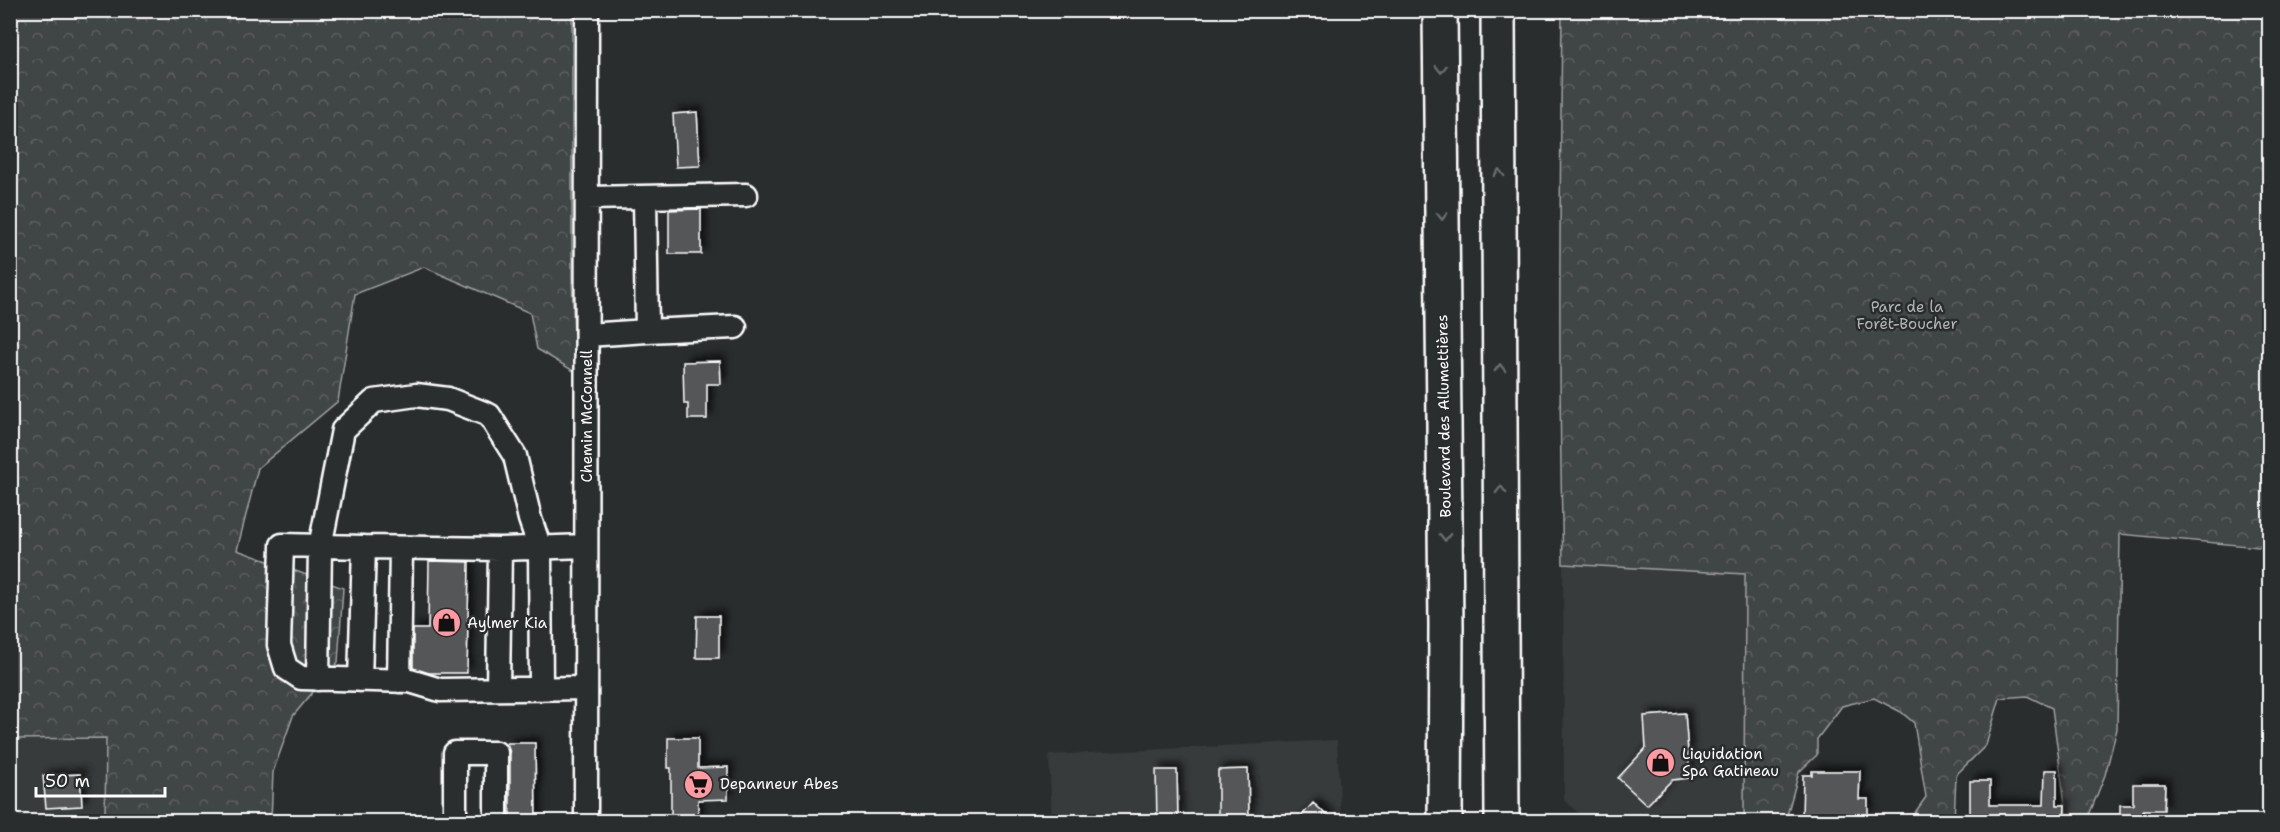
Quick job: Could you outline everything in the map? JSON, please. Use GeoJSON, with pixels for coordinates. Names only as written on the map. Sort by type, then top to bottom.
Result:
{"type":"FeatureCollection","features":[{"type":"Feature","properties":{"kind":"highway","name":"Boulevard des Allumettières"},"geometry":{"type":"LineString","coordinates":[[1440,10],[1446,626],[1445,822]]}},
{"type":"Feature","properties":{"kind":"highway"},"geometry":{"type":"LineString","coordinates":[[1498,10],[1502,822]]}},
{"type":"Feature","properties":{"kind":"highway"},"geometry":{"type":"LineString","coordinates":[[1423,822],[1430,786],[1446,626]]}},
{"type":"Feature","properties":{"kind":"highway"},"geometry":{"type":"LineString","coordinates":[[1501,633],[1517,779],[1525,822]]}},
{"type":"Feature","properties":{"kind":"street","name":"Chemin McConnell"},"geometry":{"type":"LineString","coordinates":[[586,822],[587,10]]}},
{"type":"Feature","properties":{"kind":"street"},"geometry":{"type":"LineString","coordinates":[[587,198],[746,195]]}},
{"type":"Feature","properties":{"kind":"street"},"geometry":{"type":"LineString","coordinates":[[645,197],[647,331]]}},
{"type":"Feature","properties":{"kind":"street"},"geometry":{"type":"LineString","coordinates":[[587,335],[735,327]]}},
{"type":"Feature","properties":{"kind":"street"},"geometry":{"type":"LineString","coordinates":[[318,679],[320,547],[342,430],[374,400],[416,395],[448,399],[489,416],[515,456],[530,519],[540,548],[542,688]]}},
{"type":"Feature","properties":{"kind":"street"},"geometry":{"type":"LineString","coordinates":[[586,546],[500,549],[282,545],[279,645],[286,668],[301,678],[410,681],[440,690],[586,688]]}},
{"type":"Feature","properties":{"kind":"street"},"geometry":{"type":"LineString","coordinates":[[360,680],[364,547]]}},
{"type":"Feature","properties":{"kind":"street"},"geometry":{"type":"LineString","coordinates":[[399,681],[401,548]]}},
{"type":"Feature","properties":{"kind":"street"},"geometry":{"type":"LineString","coordinates":[[498,689],[500,549]]}},
{"type":"Feature","properties":{"kind":"street"},"geometry":{"type":"LineString","coordinates":[[456,822],[455,753],[496,753],[496,822]]}},
{"type":"Feature","properties":{"kind":"shaded area"},"geometry":{"type":"Polygon","coordinates":[[[1563,564],[1745,573],[1744,821],[1587,821],[1564,800],[1563,564]]]}},
{"type":"Feature","properties":{"kind":"shaded area"},"geometry":{"type":"Polygon","coordinates":[[[106,738],[105,821],[11,821],[10,739],[106,738]]]}},
{"type":"Feature","properties":{"kind":"shaded area"},"geometry":{"type":"Polygon","coordinates":[[[1337,740],[1341,821],[1052,821],[1049,755],[1337,740]]]}},
{"type":"Feature","properties":{"kind":"green space"},"geometry":{"type":"Polygon","coordinates":[[[10,11],[572,11],[572,276],[575,372],[537,349],[530,313],[424,267],[355,294],[338,401],[258,468],[237,550],[343,588],[338,662],[293,716],[273,772],[271,821],[105,821],[106,738],[11,739],[10,11]]]}},
{"type":"Feature","properties":{"kind":"green space","name":"Parc de la Forêt-Boucher"},"geometry":{"type":"Polygon","coordinates":[[[1562,11],[2269,11],[2269,548],[2120,534],[2117,729],[2105,775],[2087,820],[2067,820],[2052,708],[2027,696],[2000,698],[1986,745],[1956,775],[1954,821],[1909,821],[1926,797],[1914,723],[1901,712],[1874,698],[1842,706],[1817,739],[1817,755],[1799,772],[1786,819],[1744,821],[1745,574],[1563,564],[1560,357],[1562,11]]]}},
{"type":"Feature","properties":{"kind":"building"},"geometry":{"type":"Polygon","coordinates":[[[697,112],[700,166],[676,167],[673,114],[697,112]]]}},
{"type":"Feature","properties":{"kind":"building"},"geometry":{"type":"Polygon","coordinates":[[[701,209],[701,254],[669,254],[669,210],[701,209]]]}},
{"type":"Feature","properties":{"kind":"building"},"geometry":{"type":"Polygon","coordinates":[[[720,361],[721,384],[707,384],[707,419],[688,419],[688,404],[684,404],[683,362],[720,361]]]}},
{"type":"Feature","properties":{"kind":"building"},"geometry":{"type":"Polygon","coordinates":[[[429,561],[469,562],[467,673],[429,673],[413,668],[413,629],[428,629],[429,561]]]}},
{"type":"Feature","properties":{"kind":"building"},"geometry":{"type":"Polygon","coordinates":[[[697,616],[719,616],[719,658],[696,658],[697,616]]]}},
{"type":"Feature","properties":{"kind":"building","name":"Liquidation Spa Gatineau"},"geometry":{"type":"Polygon","coordinates":[[[1685,713],[1690,778],[1672,780],[1647,805],[1618,778],[1646,748],[1644,716],[1685,713]]]}},
{"type":"Feature","properties":{"kind":"building","name":"Depanneur Abes"},"geometry":{"type":"Polygon","coordinates":[[[668,738],[698,738],[698,768],[728,767],[728,799],[698,800],[698,822],[671,822],[671,768],[668,768],[668,738]]]}},
{"type":"Feature","properties":{"kind":"building"},"geometry":{"type":"Polygon","coordinates":[[[507,743],[535,743],[536,822],[510,822],[510,753],[507,743]]]}},
{"type":"Feature","properties":{"kind":"building"},"geometry":{"type":"Polygon","coordinates":[[[1248,769],[1249,818],[1218,818],[1218,770],[1248,769]]]}},
{"type":"Feature","properties":{"kind":"building"},"geometry":{"type":"Polygon","coordinates":[[[1156,770],[1177,770],[1178,822],[1157,822],[1156,770]]]}},
{"type":"Feature","properties":{"kind":"building"},"geometry":{"type":"Polygon","coordinates":[[[2045,770],[2057,770],[2057,805],[2065,805],[2064,822],[1970,822],[1970,781],[1990,781],[1990,805],[2044,805],[2045,770]]]}},
{"type":"Feature","properties":{"kind":"building"},"geometry":{"type":"Polygon","coordinates":[[[1812,771],[1860,771],[1859,799],[1868,799],[1868,815],[1833,814],[1833,819],[1802,818],[1803,775],[1812,775],[1812,771]]]}},
{"type":"Feature","properties":{"kind":"building"},"geometry":{"type":"Polygon","coordinates":[[[80,774],[82,806],[46,808],[43,776],[80,774]]]}},
{"type":"Feature","properties":{"kind":"building"},"geometry":{"type":"Polygon","coordinates":[[[2133,784],[2165,784],[2164,810],[2143,810],[2143,822],[2120,822],[2120,805],[2133,805],[2133,784]]]}},
{"type":"Feature","properties":{"kind":"building"},"geometry":{"type":"Polygon","coordinates":[[[1313,803],[1320,809],[1333,822],[1296,822],[1313,803]]]}},
{"type":"Feature","properties":{"kind":"place","name":"Aylmer Kia"},"geometry":{"type":"Point","coordinates":[446,623]}},
{"type":"Feature","properties":{"kind":"place","name":"Liquidation Spa Gatineau"},"geometry":{"type":"Point","coordinates":[1661,763]}},
{"type":"Feature","properties":{"kind":"place","name":"Depanneur Abes"},"geometry":{"type":"Point","coordinates":[699,784]}}]}
